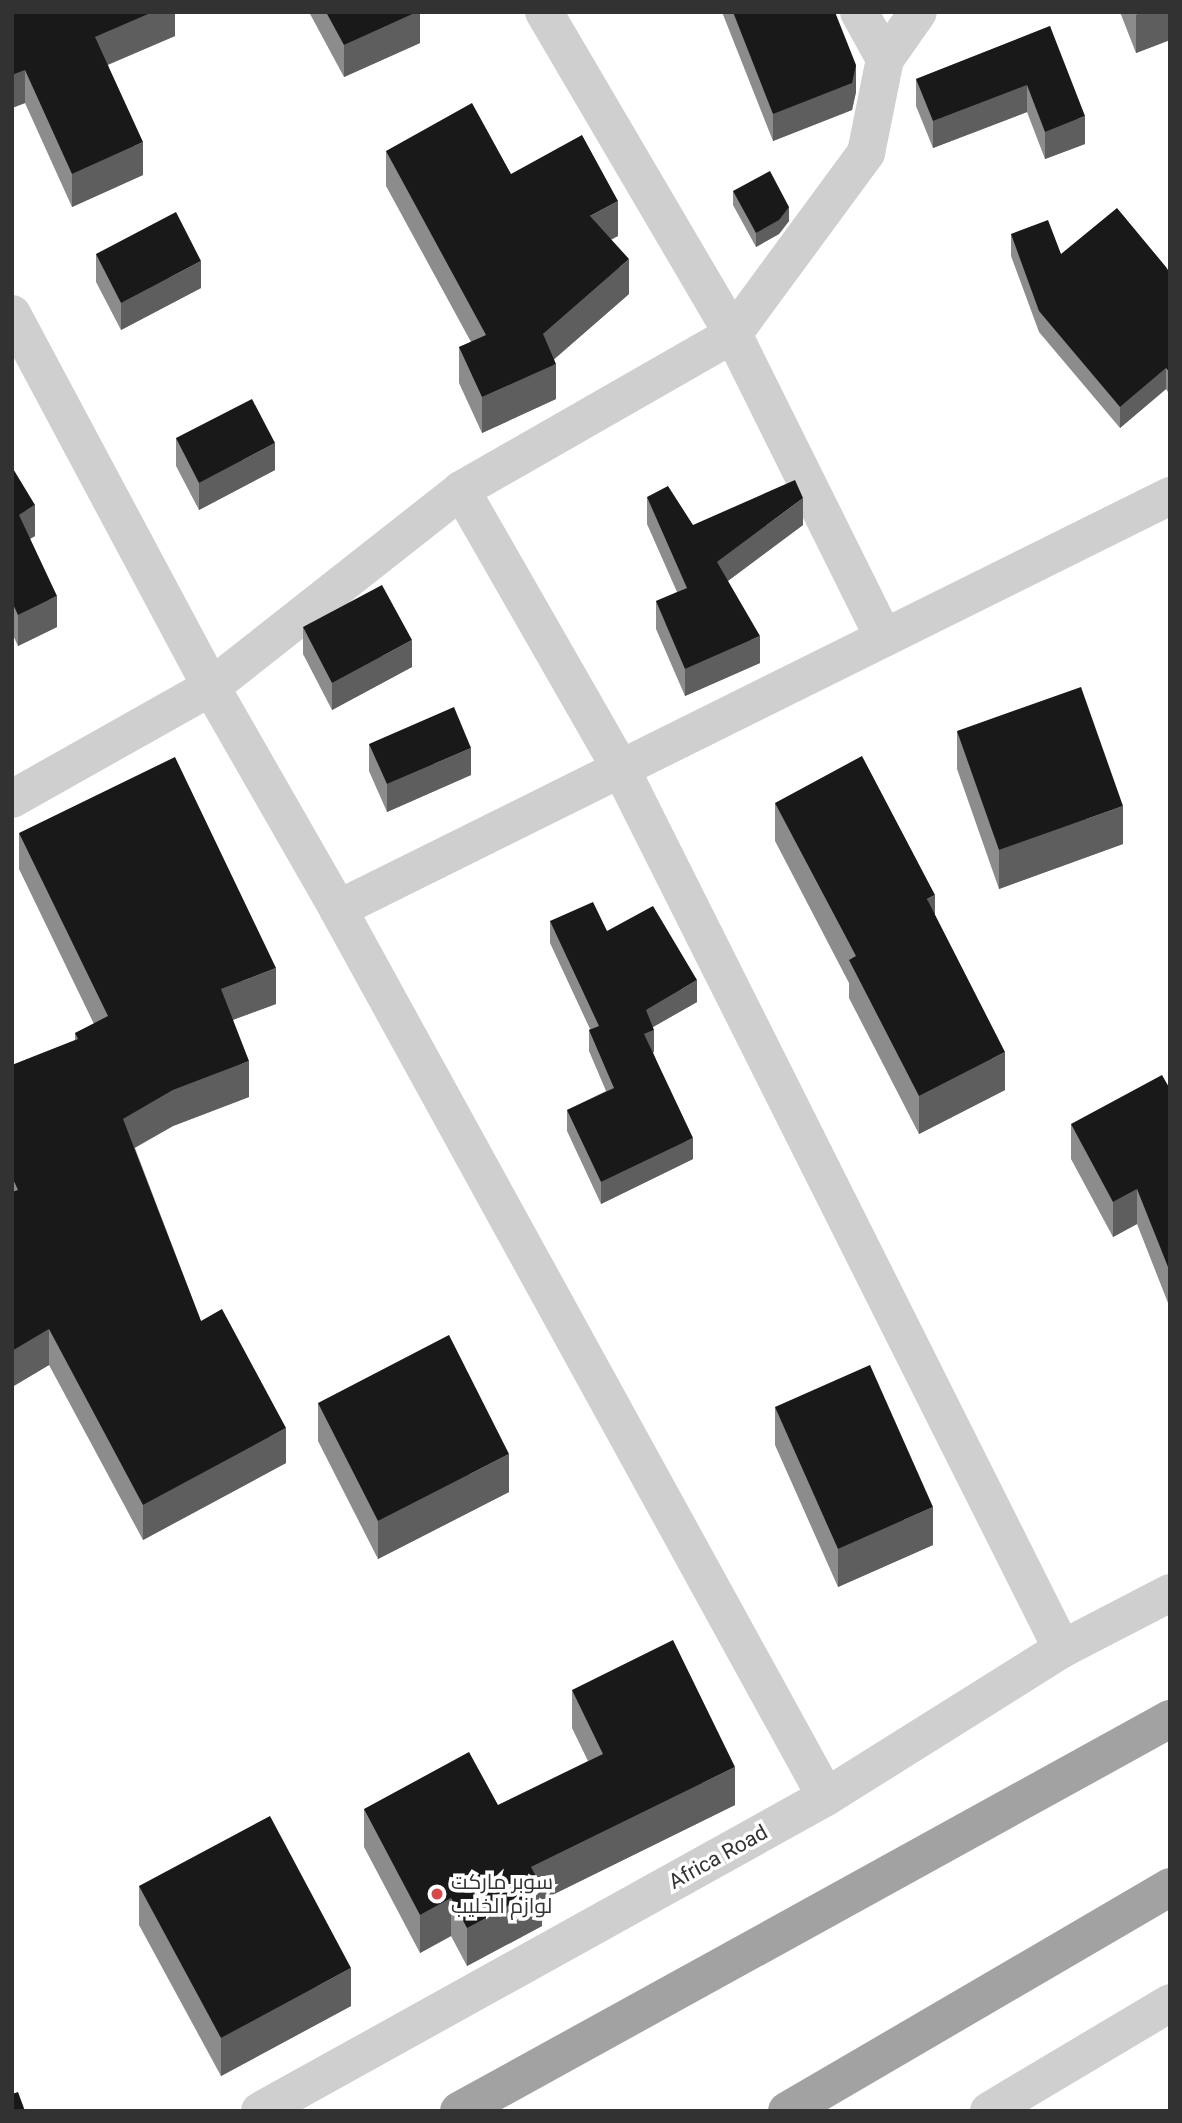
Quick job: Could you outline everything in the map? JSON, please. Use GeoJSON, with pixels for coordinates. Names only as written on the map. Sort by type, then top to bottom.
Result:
{"type":"FeatureCollection","features":[{"type":"Feature","properties":{"kind":"highway"},"geometry":{"type":"LineString","coordinates":[[459,2111],[1170,1719]]}},
{"type":"Feature","properties":{"kind":"highway"},"geometry":{"type":"LineString","coordinates":[[787,2111],[1170,1887]]}},
{"type":"Feature","properties":{"kind":"street"},"geometry":{"type":"LineString","coordinates":[[544,12],[733,334],[884,638]]}},
{"type":"Feature","properties":{"kind":"street"},"geometry":{"type":"LineString","coordinates":[[859,12],[885,59]]}},
{"type":"Feature","properties":{"kind":"street"},"geometry":{"type":"LineString","coordinates":[[12,799],[211,687],[461,491],[733,334],[866,153],[885,59],[918,12]]}},
{"type":"Feature","properties":{"kind":"street"},"geometry":{"type":"LineString","coordinates":[[12,314],[211,687],[338,909],[826,1797]]}},
{"type":"Feature","properties":{"kind":"street"},"geometry":{"type":"LineString","coordinates":[[461,491],[622,771],[1062,1649]]}},
{"type":"Feature","properties":{"kind":"street"},"geometry":{"type":"LineString","coordinates":[[338,909],[622,771],[1170,496]]}},
{"type":"Feature","properties":{"kind":"street","name":"Africa Road"},"geometry":{"type":"LineString","coordinates":[[260,2111],[826,1797],[1062,1649],[1170,1593]]}},
{"type":"Feature","properties":{"kind":"street"},"geometry":{"type":"LineString","coordinates":[[989,2111],[1170,2003]]}},
{"type":"Feature","properties":{"kind":"building"},"geometry":{"type":"Polygon","coordinates":[[[12,12],[153,12],[95,37],[143,142],[72,174],[25,70],[12,75],[12,12]]]}},
{"type":"Feature","properties":{"kind":"building"},"geometry":{"type":"Polygon","coordinates":[[[326,12],[417,12],[344,45],[326,12]]]}},
{"type":"Feature","properties":{"kind":"building"},"geometry":{"type":"Polygon","coordinates":[[[733,12],[835,12],[856,65],[852,83],[773,114],[733,12]]]}},
{"type":"Feature","properties":{"kind":"building"},"geometry":{"type":"Polygon","coordinates":[[[1050,26],[1085,116],[1045,132],[1027,85],[933,121],[916,79],[1050,26]]]}},
{"type":"Feature","properties":{"kind":"building"},"geometry":{"type":"Polygon","coordinates":[[[472,103],[511,174],[582,135],[618,201],[590,216],[629,259],[543,334],[556,364],[482,397],[459,347],[486,335],[386,151],[472,103]]]}},
{"type":"Feature","properties":{"kind":"building"},"geometry":{"type":"Polygon","coordinates":[[[770,171],[789,207],[779,220],[756,233],[733,191],[770,171]]]}},
{"type":"Feature","properties":{"kind":"building"},"geometry":{"type":"Polygon","coordinates":[[[1117,208],[1170,273],[1170,373],[1166,368],[1120,407],[1039,311],[1011,234],[1048,220],[1061,254],[1117,208]]]}},
{"type":"Feature","properties":{"kind":"building"},"geometry":{"type":"Polygon","coordinates":[[[176,212],[201,261],[121,303],[96,254],[176,212]]]}},
{"type":"Feature","properties":{"kind":"building"},"geometry":{"type":"Polygon","coordinates":[[[252,399],[275,443],[199,483],[176,438],[252,399]]]}},
{"type":"Feature","properties":{"kind":"building"},"geometry":{"type":"Polygon","coordinates":[[[12,467],[35,505],[19,515],[57,596],[18,615],[12,602],[12,467]]]}},
{"type":"Feature","properties":{"kind":"building"},"geometry":{"type":"Polygon","coordinates":[[[795,480],[803,498],[717,562],[760,636],[685,669],[656,601],[687,588],[647,497],[668,486],[693,525],[795,480]]]}},
{"type":"Feature","properties":{"kind":"building"},"geometry":{"type":"Polygon","coordinates":[[[382,585],[412,640],[332,683],[303,627],[382,585]]]}},
{"type":"Feature","properties":{"kind":"building"},"geometry":{"type":"Polygon","coordinates":[[[1081,687],[1123,806],[999,850],[957,731],[1081,687]]]}},
{"type":"Feature","properties":{"kind":"building"},"geometry":{"type":"Polygon","coordinates":[[[454,707],[471,748],[387,784],[369,744],[454,707]]]}},
{"type":"Feature","properties":{"kind":"building"},"geometry":{"type":"Polygon","coordinates":[[[862,756],[935,895],[927,899],[1005,1052],[919,1096],[849,960],[856,956],[775,803],[862,756]]]}},
{"type":"Feature","properties":{"kind":"building"},"geometry":{"type":"Polygon","coordinates":[[[175,757],[276,968],[221,989],[249,1061],[173,1090],[123,1119],[201,1321],[222,1309],[286,1428],[143,1505],[49,1329],[12,1351],[12,1192],[18,1190],[12,1177],[12,1065],[78,1039],[75,1033],[108,1016],[19,833],[175,757]]]}},
{"type":"Feature","properties":{"kind":"building"},"geometry":{"type":"Polygon","coordinates":[[[593,902],[607,931],[653,906],[697,980],[646,1010],[654,1030],[644,1034],[693,1138],[601,1182],[567,1110],[614,1088],[589,1030],[599,1026],[550,921],[593,902]]]}},
{"type":"Feature","properties":{"kind":"building"},"geometry":{"type":"Polygon","coordinates":[[[1162,1075],[1170,1089],[1170,1272],[1137,1189],[1113,1202],[1071,1124],[1162,1075]]]}},
{"type":"Feature","properties":{"kind":"building"},"geometry":{"type":"Polygon","coordinates":[[[449,1335],[509,1454],[378,1521],[318,1403],[449,1335]]]}},
{"type":"Feature","properties":{"kind":"building"},"geometry":{"type":"Polygon","coordinates":[[[870,1365],[933,1507],[838,1549],[775,1407],[870,1365]]]}},
{"type":"Feature","properties":{"kind":"building"},"geometry":{"type":"Polygon","coordinates":[[[673,1640],[735,1767],[531,1867],[542,1888],[467,1928],[451,1898],[420,1915],[364,1809],[469,1752],[498,1805],[603,1754],[572,1690],[673,1640]]]}},
{"type":"Feature","properties":{"kind":"building"},"geometry":{"type":"Polygon","coordinates":[[[270,1816],[351,1968],[221,2038],[139,1886],[270,1816]]]}},
{"type":"Feature","properties":{"kind":"building"},"geometry":{"type":"Polygon","coordinates":[[[18,2092],[25,2111],[12,2111],[12,2094],[18,2092]]]}},
{"type":"Feature","properties":{"kind":"place","name":"سوبر ماركت لوازم الخليب"},"geometry":{"type":"Point","coordinates":[437,1894]}}]}
